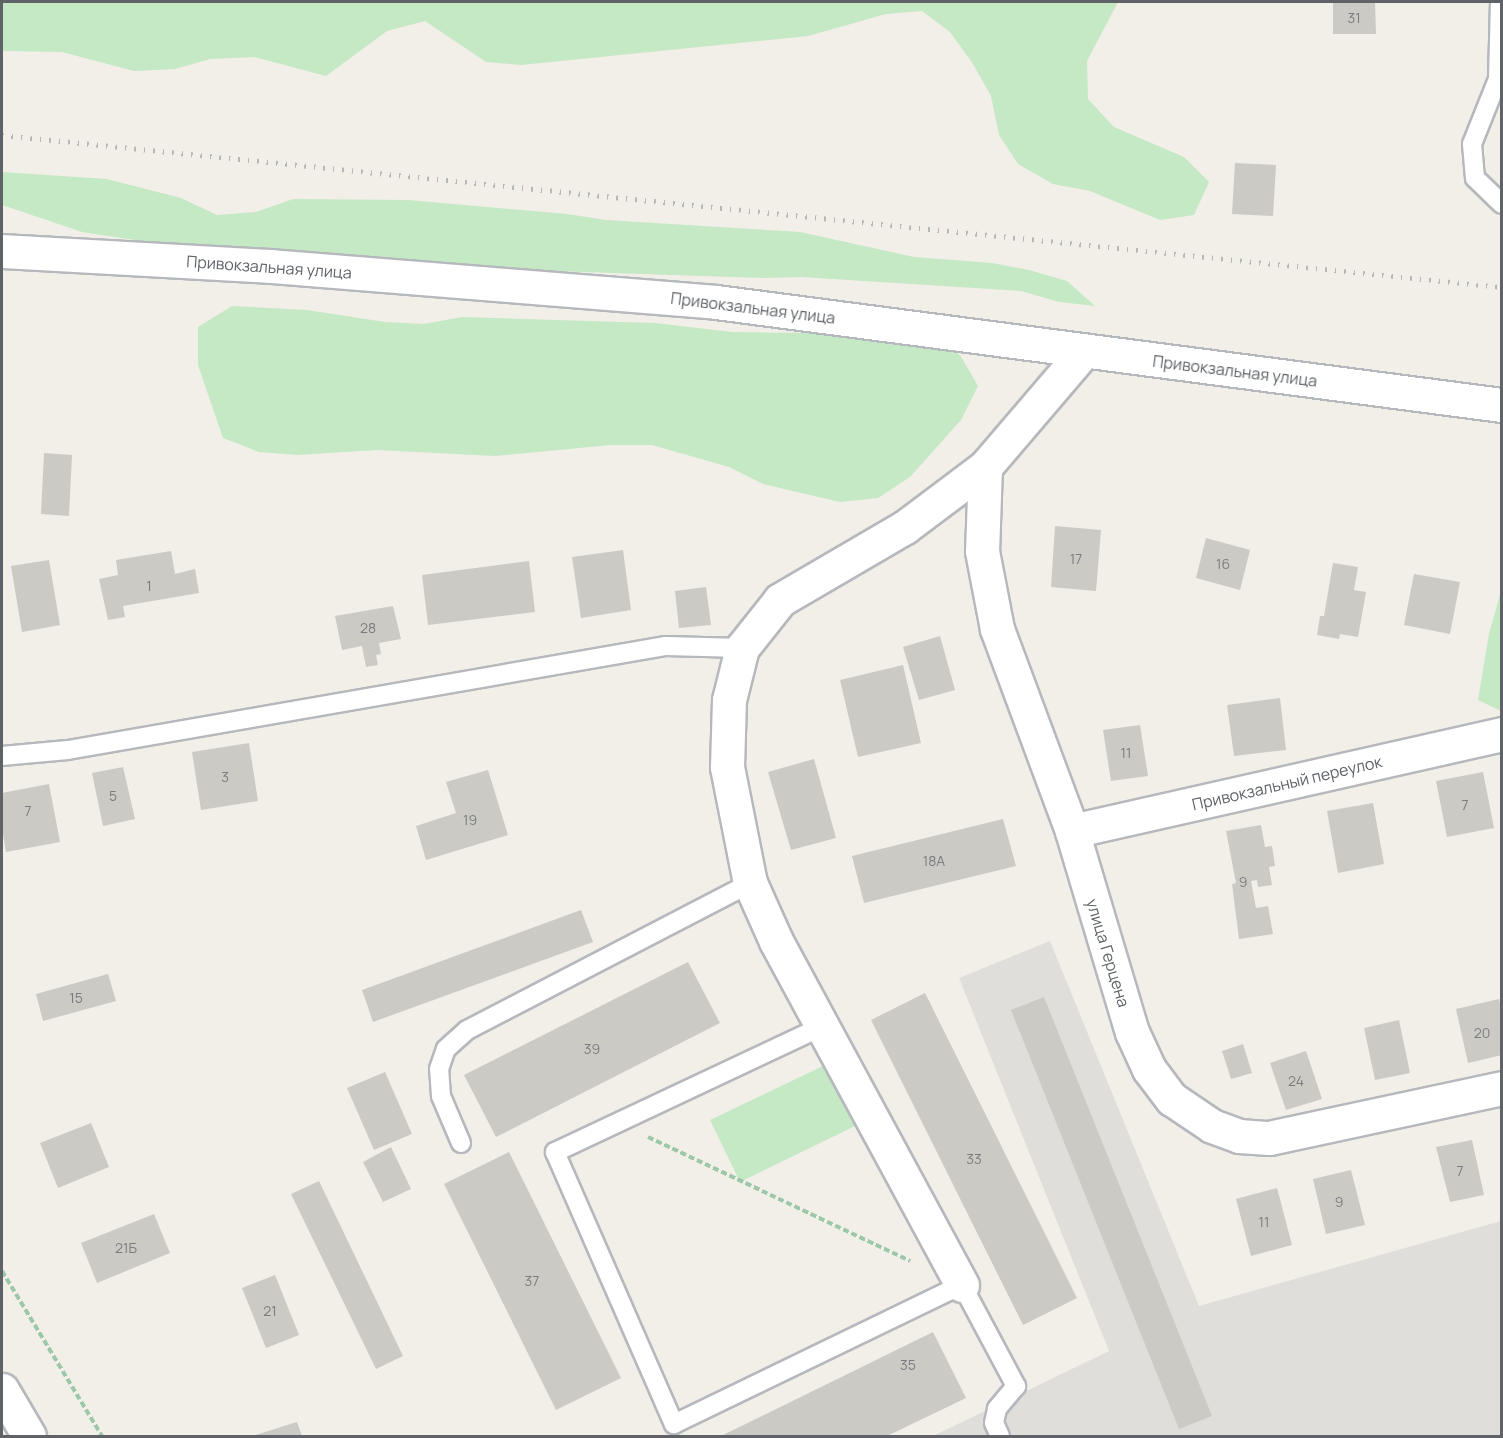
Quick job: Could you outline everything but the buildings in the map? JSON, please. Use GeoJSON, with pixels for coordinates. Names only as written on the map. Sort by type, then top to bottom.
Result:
{"type":"FeatureCollection","features":[{"type":"Feature","properties":{"kind":"street","name":"Привокзальная улица"},"geometry":{"type":"LineString","coordinates":[[2,251],[270,266],[716,302],[1502,405]]}},
{"type":"Feature","properties":{"kind":"street"},"geometry":{"type":"LineString","coordinates":[[962,1285],[821,1027],[776,941],[750,883],[727,768],[729,700],[742,648],[780,600],[905,527],[986,467],[1084,351]]}},
{"type":"Feature","properties":{"kind":"street","name":"улица Герцена"},"geometry":{"type":"LineString","coordinates":[[986,467],[982,551],[997,629],[1072,831],[1132,1032],[1149,1069],[1172,1099],[1212,1126],[1239,1136],[1269,1138],[1502,1088]]}},
{"type":"Feature","properties":{"kind":"street","name":"Привокзальный переулок"},"geometry":{"type":"LineString","coordinates":[[1072,831],[1502,734]]}},
{"type":"Feature","properties":{"kind":"street"},"geometry":{"type":"LineString","coordinates":[[2,1390],[29,1437]]}},
{"type":"Feature","properties":{"kind":"lane"},"geometry":{"type":"LineString","coordinates":[[1500,2],[1498,79],[1472,144],[1475,178],[1502,204]]}},
{"type":"Feature","properties":{"kind":"lane"},"geometry":{"type":"LineString","coordinates":[[2,756],[68,750],[666,646],[742,648]]}},
{"type":"Feature","properties":{"kind":"lane"},"geometry":{"type":"LineString","coordinates":[[461,1143],[441,1095],[439,1069],[446,1049],[467,1030],[750,883]]}},
{"type":"Feature","properties":{"kind":"lane"},"geometry":{"type":"LineString","coordinates":[[821,1027],[555,1152],[674,1424],[962,1285],[1016,1386],[997,1409],[994,1423],[1000,1437]]}},
{"type":"Feature","properties":{"kind":"path"},"geometry":{"type":"LineString","coordinates":[[617,1123],[962,1285]]}},
{"type":"Feature","properties":{"kind":"path"},"geometry":{"type":"LineString","coordinates":[[2,1270],[102,1437]]}},
{"type":"Feature","properties":{"kind":"shaded area"},"geometry":{"type":"Polygon","coordinates":[[[1050,941],[1199,1306],[1501,1221],[1501,1436],[933,1436],[1109,1351],[959,978],[1050,941]]]}},
{"type":"Feature","properties":{"kind":"green space"},"geometry":{"type":"Polygon","coordinates":[[[2,2],[1118,2],[1087,61],[1088,99],[1114,127],[1184,157],[1209,182],[1194,215],[1160,220],[1090,191],[1053,184],[1018,164],[999,135],[991,96],[973,64],[950,32],[922,11],[886,14],[808,36],[521,65],[486,62],[425,21],[387,31],[326,76],[254,57],[210,59],[175,69],[134,71],[62,52],[2,51],[2,2]]]}},
{"type":"Feature","properties":{"kind":"green space"},"geometry":{"type":"Polygon","coordinates":[[[2,172],[107,179],[181,198],[217,215],[256,212],[293,199],[408,200],[567,214],[606,220],[800,232],[914,257],[992,263],[1029,270],[1067,281],[1095,306],[1059,302],[1021,291],[801,277],[764,278],[279,262],[82,232],[2,205],[2,172]]]}},
{"type":"Feature","properties":{"kind":"green space"},"geometry":{"type":"Polygon","coordinates":[[[232,306],[307,310],[385,322],[424,324],[462,317],[655,323],[732,332],[810,333],[849,337],[925,335],[960,355],[978,386],[961,420],[910,477],[878,498],[840,502],[763,484],[729,467],[652,445],[611,445],[495,456],[377,450],[297,455],[259,452],[223,438],[198,365],[198,327],[232,306]]]}},
{"type":"Feature","properties":{"kind":"green space"},"geometry":{"type":"Polygon","coordinates":[[[1501,591],[1501,711],[1478,700],[1489,634],[1501,591]]]}},
{"type":"Feature","properties":{"kind":"green space"},"geometry":{"type":"Polygon","coordinates":[[[825,1065],[855,1126],[740,1182],[710,1120],[825,1065]]]}},
{"type":"Feature","properties":{"kind":"railway"},"geometry":{"type":"LineString","coordinates":[[2,135],[1502,287]]}}]}
